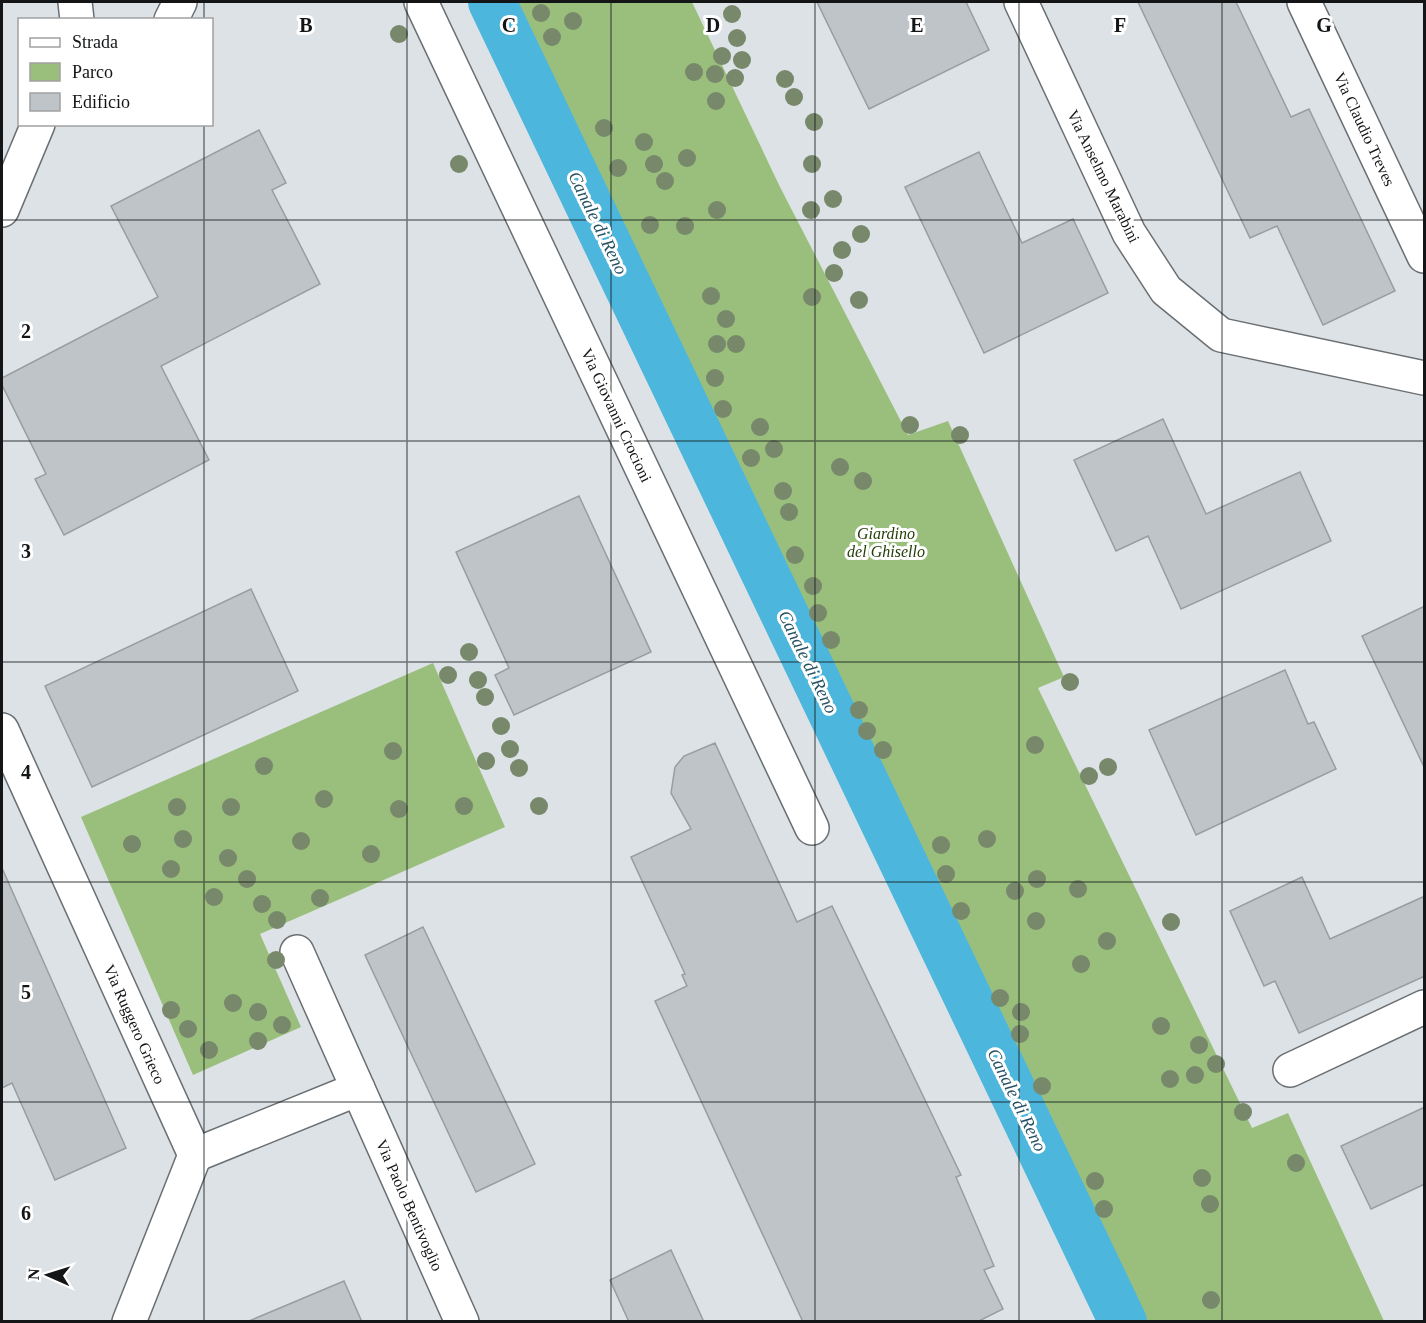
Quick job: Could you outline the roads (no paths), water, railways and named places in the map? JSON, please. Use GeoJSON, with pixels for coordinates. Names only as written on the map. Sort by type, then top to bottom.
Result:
{"type":"FeatureCollection","features":[{"type":"Feature","properties":{"kind":"street"},"geometry":{"type":"LineString","coordinates":[[75,2],[77,18]]}},
{"type":"Feature","properties":{"kind":"street"},"geometry":{"type":"LineString","coordinates":[[172,18],[180,2]]}},
{"type":"Feature","properties":{"kind":"street","name":"Via Giovanni Crocioni"},"geometry":{"type":"LineString","coordinates":[[421,2],[812,828]]}},
{"type":"Feature","properties":{"kind":"street","name":"Via Anselmo Marabini"},"geometry":{"type":"LineString","coordinates":[[1021,2],[1129,233],[1166,290],[1221,335],[1425,378]]}},
{"type":"Feature","properties":{"kind":"street","name":"Via Claudio Treves"},"geometry":{"type":"LineString","coordinates":[[1305,2],[1425,256]]}},
{"type":"Feature","properties":{"kind":"street"},"geometry":{"type":"LineString","coordinates":[[2,210],[37,126]]}},
{"type":"Feature","properties":{"kind":"street","name":"Via Ruggero Grieco"},"geometry":{"type":"LineString","coordinates":[[2,730],[195,1155]]}},
{"type":"Feature","properties":{"kind":"street","name":"Via Paolo Bentivoglio"},"geometry":{"type":"LineString","coordinates":[[297,952],[462,1322]]}},
{"type":"Feature","properties":{"kind":"street"},"geometry":{"type":"LineString","coordinates":[[1290,1070],[1425,1007]]}},
{"type":"Feature","properties":{"kind":"street"},"geometry":{"type":"LineString","coordinates":[[129,1322],[195,1155],[358,1089]]}},
{"type":"Feature","properties":{"kind":"waterway","name":"Canale di Reno"},"geometry":{"type":"LineString","coordinates":[[492,2],[1123,1322]]}},
{"type":"Feature","properties":{"kind":"park label","name":"Giardino del Ghisello"},"geometry":{"type":"Point","coordinates":[886,542]}}]}
